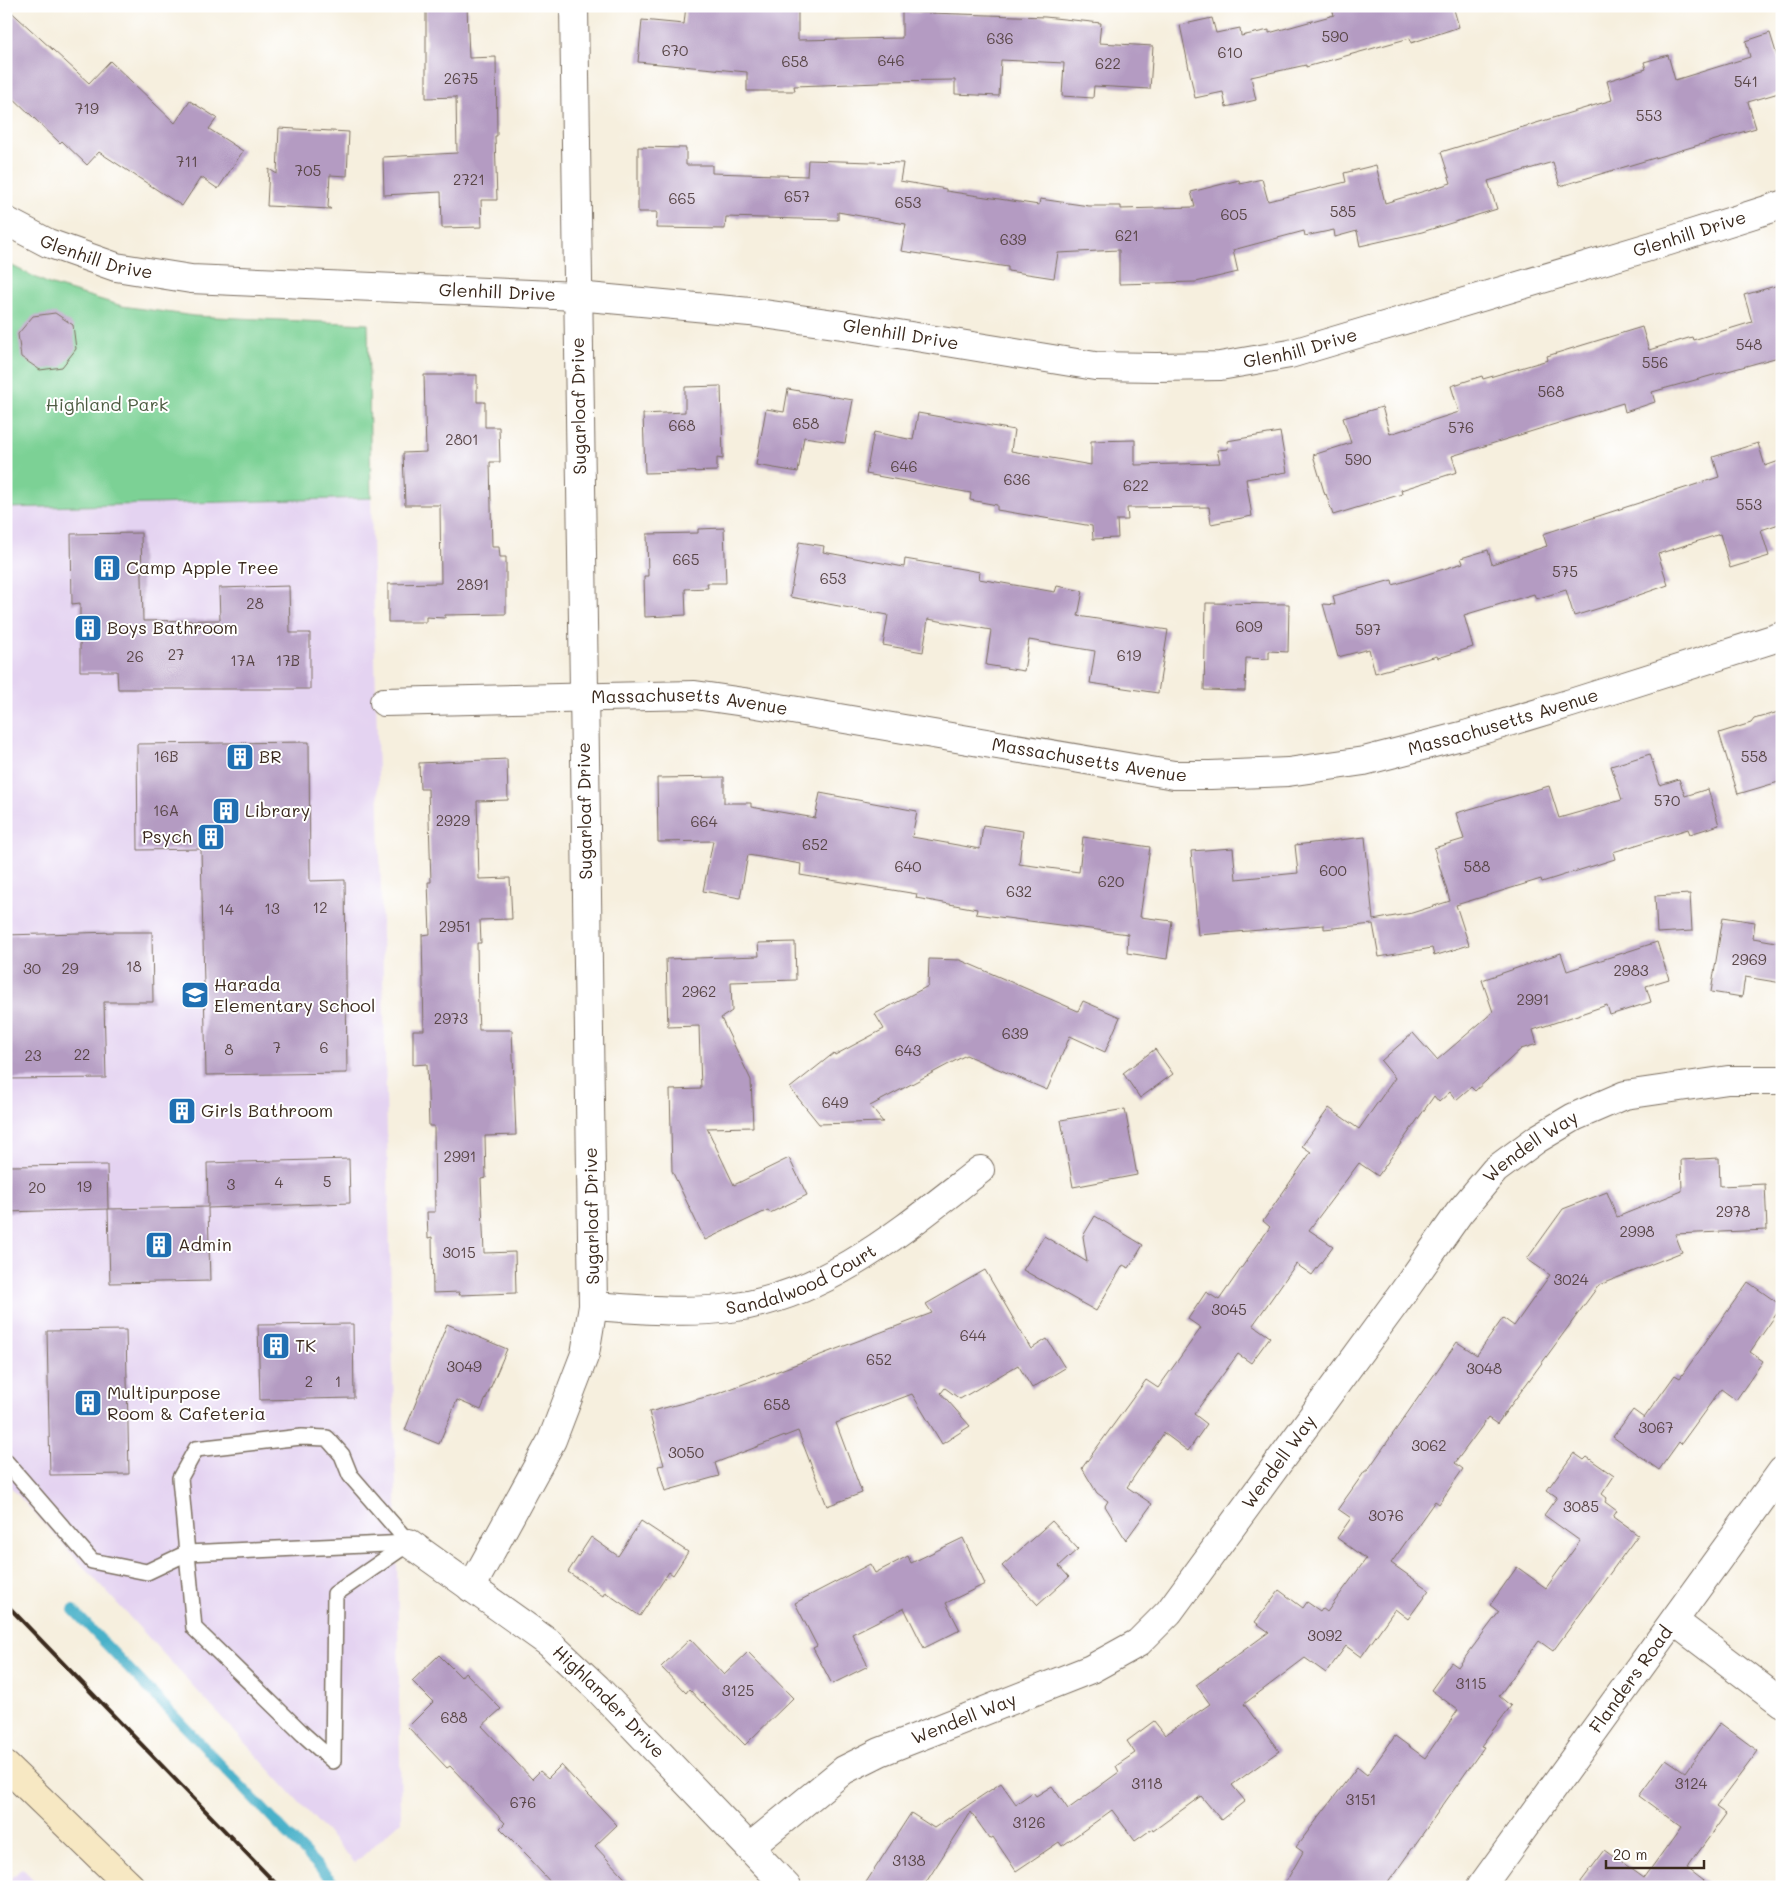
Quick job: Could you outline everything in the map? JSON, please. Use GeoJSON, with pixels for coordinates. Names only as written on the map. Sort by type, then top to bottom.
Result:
{"type":"FeatureCollection","features":[{"type":"Feature","properties":{"kind":"street","name":"Sugarloaf Drive"},"geometry":{"type":"LineString","coordinates":[[471,1588],[552,1440],[585,1354],[593,1306],[574,6]]}},
{"type":"Feature","properties":{"kind":"street","name":"Glenhill Drive"},"geometry":{"type":"LineString","coordinates":[[6,221],[48,243],[116,267],[191,279],[578,296],[750,312],[849,326],[1094,366],[1220,366],[1299,352],[1782,205]]}},
{"type":"Feature","properties":{"kind":"street","name":"Massachusetts Avenue"},"geometry":{"type":"LineString","coordinates":[[384,702],[696,695],[1174,775],[1288,772],[1364,761],[1465,735],[1782,636]]}},
{"type":"Feature","properties":{"kind":"street","name":"Wendell Way"},"geometry":{"type":"LineString","coordinates":[[750,1847],[844,1770],[880,1752],[1091,1669],[1138,1643],[1169,1612],[1402,1294],[1459,1213],[1495,1170],[1537,1139],[1574,1117],[1625,1095],[1728,1080],[1782,1080]]}},
{"type":"Feature","properties":{"kind":"street","name":"Sandalwood Court"},"geometry":{"type":"LineString","coordinates":[[593,1306],[680,1312],[731,1308],[784,1296],[838,1271],[895,1236],[980,1170]]}},
{"type":"Feature","properties":{"kind":"street","name":"Flanders Road"},"geometry":{"type":"LineString","coordinates":[[1481,1887],[1782,1471]]}},
{"type":"Feature","properties":{"kind":"street","name":"Highlander Drive"},"geometry":{"type":"LineString","coordinates":[[408,1543],[518,1619],[549,1643],[597,1688],[787,1887]]}},
{"type":"Feature","properties":{"kind":"street"},"geometry":{"type":"LineString","coordinates":[[1674,1621],[1782,1703]]}},
{"type":"Feature","properties":{"kind":"street"},"geometry":{"type":"LineString","coordinates":[[6,1766],[131,1887]]}},
{"type":"Feature","properties":{"kind":"lane"},"geometry":{"type":"LineString","coordinates":[[301,1437],[328,1438],[342,1455],[350,1475],[408,1543],[335,1594],[333,1761],[194,1628],[180,1478],[196,1448],[301,1437]]}},
{"type":"Feature","properties":{"kind":"lane"},"geometry":{"type":"LineString","coordinates":[[6,1462],[92,1560],[147,1572],[187,1553],[408,1543]]}},
{"type":"Feature","properties":{"kind":"shaded area","name":"Harada Elementary School"},"geometry":{"type":"Polygon","coordinates":[[[371,498],[396,1491],[401,1821],[355,1863],[6,1482],[6,508],[371,498]]]}},
{"type":"Feature","properties":{"kind":"shaded area"},"geometry":{"type":"Polygon","coordinates":[[[22,1868],[41,1887],[6,1887],[6,1884],[22,1868]]]}},
{"type":"Feature","properties":{"kind":"green space","name":"Highland Park"},"geometry":{"type":"Polygon","coordinates":[[[6,263],[49,284],[122,306],[194,316],[368,324],[371,498],[6,508],[6,263]]]}},
{"type":"Feature","properties":{"kind":"building"},"geometry":{"type":"Polygon","coordinates":[[[426,6],[467,6],[469,58],[496,57],[497,136],[495,136],[497,200],[481,200],[482,227],[442,228],[441,192],[384,195],[383,157],[457,153],[456,97],[426,98],[426,6]]]}},
{"type":"Feature","properties":{"kind":"building"},"geometry":{"type":"Polygon","coordinates":[[[686,6],[798,7],[798,40],[902,38],[902,12],[1045,17],[1101,23],[1099,43],[1153,46],[1150,89],[1094,86],[1093,98],[1062,96],[1064,63],[1001,60],[999,96],[955,94],[955,80],[880,81],[880,83],[794,86],[795,91],[747,91],[747,72],[638,62],[642,20],[684,24],[686,6]]]}},
{"type":"Feature","properties":{"kind":"building"},"geometry":{"type":"Polygon","coordinates":[[[1331,6],[1453,6],[1459,27],[1411,43],[1410,38],[1306,67],[1306,65],[1251,77],[1256,100],[1226,107],[1223,92],[1195,98],[1180,25],[1212,18],[1216,33],[1240,28],[1241,36],[1269,30],[1269,33],[1334,15],[1331,6]]]}},
{"type":"Feature","properties":{"kind":"building"},"geometry":{"type":"Polygon","coordinates":[[[6,7],[89,83],[110,61],[175,123],[190,101],[217,118],[209,129],[243,151],[218,189],[201,177],[182,206],[99,152],[87,165],[62,141],[60,143],[6,91],[6,7]]]}},
{"type":"Feature","properties":{"kind":"building"},"geometry":{"type":"Polygon","coordinates":[[[1770,33],[1782,72],[1782,92],[1748,102],[1756,128],[1560,186],[1553,162],[1488,181],[1497,209],[1422,232],[1360,246],[1357,231],[1335,237],[1334,230],[1305,236],[1304,231],[1233,250],[1238,272],[1196,282],[1119,284],[1119,250],[1058,253],[1054,278],[1008,271],[1008,267],[901,251],[906,224],[838,212],[838,220],[726,217],[725,229],[656,228],[657,212],[638,212],[638,147],[686,148],[686,165],[712,165],[712,173],[807,176],[808,160],[903,163],[900,181],[946,189],[946,191],[1039,205],[1040,199],[1089,206],[1121,206],[1121,209],[1195,207],[1191,192],[1239,180],[1240,184],[1262,179],[1268,201],[1346,182],[1344,173],[1376,165],[1385,203],[1451,183],[1441,152],[1612,100],[1607,81],[1646,69],[1644,62],[1668,55],[1675,80],[1750,57],[1746,41],[1770,33]]]}},
{"type":"Feature","properties":{"kind":"building"},"geometry":{"type":"Polygon","coordinates":[[[279,128],[349,132],[347,176],[330,175],[328,207],[331,209],[267,206],[269,169],[277,174],[279,128]]]}},
{"type":"Feature","properties":{"kind":"building"},"geometry":{"type":"Polygon","coordinates":[[[1782,284],[1782,356],[1652,392],[1655,402],[1625,412],[1623,403],[1452,456],[1457,472],[1401,490],[1402,494],[1333,515],[1313,455],[1351,443],[1343,418],[1382,407],[1390,434],[1459,412],[1451,386],[1482,376],[1483,379],[1548,360],[1547,356],[1642,327],[1649,350],[1692,337],[1693,340],[1752,322],[1744,295],[1782,284]]]}},
{"type":"Feature","properties":{"kind":"building"},"geometry":{"type":"Polygon","coordinates":[[[55,313],[73,325],[76,349],[62,367],[40,370],[21,357],[18,334],[33,316],[55,313]]]}},
{"type":"Feature","properties":{"kind":"building"},"geometry":{"type":"Polygon","coordinates":[[[424,375],[477,375],[477,402],[485,402],[485,427],[499,427],[500,462],[490,462],[492,547],[499,547],[500,557],[506,557],[506,614],[445,615],[445,618],[426,617],[426,622],[388,622],[388,584],[441,583],[440,505],[405,505],[403,453],[426,452],[424,375]]]}},
{"type":"Feature","properties":{"kind":"building"},"geometry":{"type":"Polygon","coordinates":[[[721,386],[723,459],[717,458],[717,471],[645,473],[643,414],[685,412],[685,387],[721,386]]]}},
{"type":"Feature","properties":{"kind":"building"},"geometry":{"type":"Polygon","coordinates":[[[788,389],[853,400],[845,443],[804,437],[798,472],[756,465],[766,409],[784,412],[788,389]]]}},
{"type":"Feature","properties":{"kind":"building"},"geometry":{"type":"Polygon","coordinates":[[[918,413],[1014,430],[1011,451],[1091,465],[1091,441],[1135,440],[1135,465],[1220,463],[1217,450],[1228,449],[1227,441],[1280,432],[1287,472],[1246,479],[1252,516],[1211,524],[1209,507],[1127,508],[1128,520],[1117,520],[1118,538],[1093,539],[1092,526],[997,510],[997,505],[970,500],[971,493],[866,474],[874,432],[913,440],[918,413]]]}},
{"type":"Feature","properties":{"kind":"building"},"geometry":{"type":"Polygon","coordinates":[[[1758,443],[1765,466],[1782,460],[1782,523],[1761,530],[1769,556],[1730,568],[1720,534],[1658,554],[1668,585],[1613,604],[1574,616],[1566,590],[1536,599],[1534,594],[1464,615],[1473,647],[1438,658],[1437,656],[1375,673],[1369,649],[1338,657],[1323,604],[1335,605],[1333,596],[1392,580],[1393,585],[1463,563],[1461,558],[1488,550],[1492,564],[1547,546],[1543,534],[1719,477],[1713,457],[1758,443]]]}},
{"type":"Feature","properties":{"kind":"building"},"geometry":{"type":"Polygon","coordinates":[[[724,528],[726,583],[707,583],[708,588],[685,589],[686,615],[645,617],[644,576],[648,576],[647,534],[698,533],[698,529],[724,528]]]}},
{"type":"Feature","properties":{"kind":"building"},"geometry":{"type":"Polygon","coordinates":[[[141,533],[143,621],[220,620],[219,588],[289,586],[290,633],[310,633],[310,689],[118,689],[117,671],[80,671],[80,603],[72,604],[71,534],[141,533]]]}},
{"type":"Feature","properties":{"kind":"building"},"geometry":{"type":"Polygon","coordinates":[[[799,542],[824,546],[823,552],[904,567],[905,559],[980,572],[979,579],[1055,592],[1057,586],[1083,591],[1078,616],[1168,630],[1158,693],[1090,683],[1095,651],[1029,640],[1024,671],[986,665],[991,630],[928,619],[923,652],[883,645],[888,615],[790,597],[799,542]]]}},
{"type":"Feature","properties":{"kind":"building"},"geometry":{"type":"Polygon","coordinates":[[[1206,603],[1289,604],[1288,652],[1269,651],[1269,659],[1246,658],[1245,691],[1204,690],[1206,603]]]}},
{"type":"Feature","properties":{"kind":"building"},"geometry":{"type":"Polygon","coordinates":[[[1782,711],[1782,781],[1738,794],[1719,733],[1751,723],[1754,719],[1782,711]]]}},
{"type":"Feature","properties":{"kind":"building"},"geometry":{"type":"Polygon","coordinates":[[[309,742],[310,881],[345,880],[347,1073],[206,1075],[201,849],[138,850],[137,744],[309,742]]]}},
{"type":"Feature","properties":{"kind":"building"},"geometry":{"type":"Polygon","coordinates":[[[1650,754],[1660,785],[1679,779],[1685,796],[1708,789],[1719,825],[1690,834],[1688,829],[1613,852],[1615,859],[1542,882],[1541,879],[1456,905],[1469,945],[1434,956],[1432,948],[1379,957],[1373,924],[1324,929],[1324,925],[1198,935],[1191,851],[1233,848],[1236,879],[1298,873],[1295,845],[1365,837],[1373,920],[1412,913],[1450,901],[1434,848],[1464,839],[1456,813],[1549,786],[1559,818],[1622,800],[1611,766],[1650,754]]]}},
{"type":"Feature","properties":{"kind":"building"},"geometry":{"type":"Polygon","coordinates":[[[507,759],[508,800],[477,801],[479,879],[510,878],[512,919],[480,920],[481,943],[477,943],[478,1008],[479,1030],[512,1030],[516,1135],[485,1136],[486,1178],[481,1179],[484,1253],[515,1252],[516,1293],[459,1295],[460,1292],[433,1293],[432,1237],[428,1238],[427,1212],[435,1212],[434,1126],[429,1126],[427,1064],[413,1065],[413,1030],[424,1030],[422,935],[430,934],[428,882],[431,882],[428,789],[420,789],[419,763],[507,759]]]}},
{"type":"Feature","properties":{"kind":"building"},"geometry":{"type":"Polygon","coordinates":[[[724,777],[724,803],[751,803],[751,807],[815,818],[820,793],[917,811],[912,837],[980,849],[983,825],[1023,831],[1019,864],[1079,872],[1083,837],[1150,847],[1140,917],[1172,921],[1167,959],[1127,953],[1128,934],[976,914],[977,909],[916,898],[917,894],[800,875],[801,864],[748,855],[740,898],[703,891],[713,841],[658,842],[657,778],[724,777]]]}},
{"type":"Feature","properties":{"kind":"building"},"geometry":{"type":"Polygon","coordinates":[[[1690,894],[1692,931],[1657,933],[1655,896],[1690,894]]]}},
{"type":"Feature","properties":{"kind":"building"},"geometry":{"type":"Polygon","coordinates":[[[1723,917],[1755,922],[1753,938],[1782,943],[1782,983],[1745,977],[1742,997],[1711,992],[1723,917]]]}},
{"type":"Feature","properties":{"kind":"building"},"geometry":{"type":"Polygon","coordinates":[[[152,932],[153,1002],[104,1002],[106,1078],[6,1079],[6,935],[152,932]]]}},
{"type":"Feature","properties":{"kind":"building"},"geometry":{"type":"Polygon","coordinates":[[[795,942],[796,980],[731,982],[732,1011],[721,1018],[751,1080],[753,1127],[707,1128],[734,1185],[789,1158],[807,1195],[770,1213],[768,1210],[705,1240],[672,1171],[670,1090],[701,1089],[699,1026],[668,1027],[666,959],[759,956],[758,943],[795,942]]]}},
{"type":"Feature","properties":{"kind":"building"},"geometry":{"type":"Polygon","coordinates":[[[1657,942],[1669,979],[1646,986],[1651,1002],[1610,1015],[1607,1005],[1533,1030],[1537,1044],[1521,1049],[1475,1091],[1471,1087],[1456,1100],[1450,1092],[1439,1102],[1434,1096],[1378,1176],[1359,1163],[1309,1230],[1333,1246],[1312,1275],[1296,1264],[1253,1325],[1270,1337],[1251,1363],[1238,1354],[1194,1414],[1207,1424],[1188,1451],[1164,1433],[1127,1487],[1152,1504],[1126,1540],[1105,1506],[1108,1501],[1097,1493],[1082,1468],[1146,1380],[1158,1388],[1201,1328],[1188,1319],[1206,1292],[1219,1300],[1270,1227],[1263,1221],[1311,1152],[1302,1146],[1329,1108],[1359,1129],[1395,1078],[1381,1061],[1413,1033],[1437,1060],[1493,1012],[1482,980],[1561,953],[1567,971],[1657,942]]]}},
{"type":"Feature","properties":{"kind":"building"},"geometry":{"type":"Polygon","coordinates":[[[929,959],[960,960],[1078,1011],[1083,1001],[1120,1017],[1105,1052],[1070,1036],[1047,1090],[966,1055],[870,1106],[883,1122],[819,1124],[790,1088],[834,1053],[835,1055],[884,1029],[875,1014],[928,986],[929,959]]]}},
{"type":"Feature","properties":{"kind":"building"},"geometry":{"type":"Polygon","coordinates":[[[1155,1049],[1173,1074],[1140,1098],[1123,1073],[1155,1049]]]}},
{"type":"Feature","properties":{"kind":"building"},"geometry":{"type":"Polygon","coordinates":[[[1125,1109],[1137,1175],[1073,1187],[1061,1120],[1125,1109]]]}},
{"type":"Feature","properties":{"kind":"building"},"geometry":{"type":"Polygon","coordinates":[[[1719,1158],[1720,1186],[1765,1184],[1767,1230],[1675,1234],[1682,1252],[1599,1285],[1497,1424],[1488,1418],[1455,1463],[1463,1469],[1439,1504],[1435,1501],[1391,1563],[1429,1590],[1408,1619],[1395,1609],[1361,1657],[1346,1646],[1326,1673],[1305,1658],[1244,1704],[1279,1751],[1232,1785],[1245,1801],[1221,1820],[1201,1796],[1153,1831],[1152,1829],[1135,1841],[1112,1810],[1062,1846],[1059,1842],[1016,1871],[993,1837],[990,1839],[971,1812],[923,1887],[863,1887],[911,1813],[934,1828],[1001,1783],[1016,1804],[1033,1792],[1036,1796],[1052,1786],[1068,1809],[1119,1772],[1116,1766],[1135,1753],[1127,1741],[1154,1721],[1165,1735],[1210,1704],[1196,1685],[1269,1632],[1255,1622],[1279,1590],[1303,1608],[1307,1602],[1320,1611],[1322,1608],[1327,1612],[1366,1559],[1337,1538],[1351,1518],[1338,1509],[1365,1471],[1367,1471],[1457,1342],[1477,1355],[1503,1318],[1514,1326],[1550,1275],[1527,1259],[1563,1209],[1607,1192],[1617,1217],[1682,1191],[1681,1160],[1719,1158]]]}},
{"type":"Feature","properties":{"kind":"building"},"geometry":{"type":"Polygon","coordinates":[[[349,1159],[350,1203],[208,1208],[210,1281],[110,1283],[108,1209],[208,1207],[207,1163],[349,1159]]]}},
{"type":"Feature","properties":{"kind":"building"},"geometry":{"type":"Polygon","coordinates":[[[107,1165],[108,1209],[6,1212],[6,1166],[107,1165]]]}},
{"type":"Feature","properties":{"kind":"building"},"geometry":{"type":"Polygon","coordinates":[[[1095,1216],[1143,1245],[1129,1268],[1123,1265],[1096,1311],[1023,1270],[1044,1236],[1087,1262],[1083,1236],[1095,1216]]]}},
{"type":"Feature","properties":{"kind":"building"},"geometry":{"type":"Polygon","coordinates":[[[985,1270],[1031,1349],[1047,1339],[1065,1368],[1032,1388],[1018,1365],[960,1399],[945,1388],[941,1393],[970,1426],[942,1444],[912,1394],[836,1423],[862,1493],[827,1506],[798,1431],[715,1463],[719,1476],[665,1491],[658,1466],[664,1465],[649,1412],[717,1394],[932,1313],[926,1304],[985,1270]]]}},
{"type":"Feature","properties":{"kind":"building"},"geometry":{"type":"Polygon","coordinates":[[[1748,1282],[1782,1306],[1750,1352],[1763,1361],[1736,1400],[1721,1389],[1681,1444],[1679,1442],[1659,1470],[1613,1437],[1633,1410],[1644,1418],[1675,1375],[1680,1378],[1748,1282]]]}},
{"type":"Feature","properties":{"kind":"building"},"geometry":{"type":"Polygon","coordinates":[[[353,1324],[354,1398],[260,1400],[258,1325],[353,1324]]]}},
{"type":"Feature","properties":{"kind":"building"},"geometry":{"type":"Polygon","coordinates":[[[447,1324],[507,1349],[481,1410],[457,1400],[439,1444],[405,1430],[447,1324]]]}},
{"type":"Feature","properties":{"kind":"building","name":"Multipurpose Room & Cafeteria"},"geometry":{"type":"Polygon","coordinates":[[[126,1330],[129,1474],[50,1475],[47,1331],[126,1330]]]}},
{"type":"Feature","properties":{"kind":"building"},"geometry":{"type":"Polygon","coordinates":[[[1574,1453],[1584,1460],[1587,1457],[1614,1476],[1602,1494],[1607,1498],[1605,1502],[1617,1511],[1613,1517],[1638,1535],[1553,1651],[1539,1641],[1499,1696],[1511,1706],[1481,1746],[1484,1747],[1385,1887],[1283,1887],[1303,1852],[1296,1847],[1357,1767],[1367,1775],[1395,1736],[1425,1758],[1458,1710],[1431,1690],[1451,1662],[1458,1667],[1499,1612],[1490,1605],[1517,1567],[1546,1588],[1580,1541],[1544,1515],[1557,1497],[1547,1490],[1574,1453]]]}},
{"type":"Feature","properties":{"kind":"building"},"geometry":{"type":"Polygon","coordinates":[[[641,1521],[688,1552],[673,1575],[669,1572],[640,1616],[605,1592],[603,1596],[568,1572],[591,1537],[618,1556],[641,1521]]]}},
{"type":"Feature","properties":{"kind":"building"},"geometry":{"type":"Polygon","coordinates":[[[1052,1521],[1078,1549],[1059,1566],[1069,1577],[1038,1605],[1002,1566],[1052,1521]]]}},
{"type":"Feature","properties":{"kind":"building"},"geometry":{"type":"Polygon","coordinates":[[[963,1538],[985,1584],[946,1603],[960,1630],[924,1648],[904,1608],[852,1634],[868,1666],[832,1684],[813,1648],[817,1646],[795,1603],[870,1564],[875,1573],[908,1556],[911,1563],[963,1538]]]}},
{"type":"Feature","properties":{"kind":"building"},"geometry":{"type":"Polygon","coordinates":[[[690,1639],[724,1675],[748,1652],[793,1698],[745,1745],[689,1689],[686,1693],[661,1667],[690,1639]]]}},
{"type":"Feature","properties":{"kind":"building"},"geometry":{"type":"Polygon","coordinates":[[[439,1655],[461,1677],[465,1672],[501,1709],[482,1726],[532,1779],[540,1771],[548,1778],[561,1765],[617,1825],[595,1846],[633,1887],[555,1887],[531,1859],[500,1828],[505,1823],[450,1766],[447,1768],[408,1727],[433,1702],[412,1681],[439,1655]]]}},
{"type":"Feature","properties":{"kind":"building"},"geometry":{"type":"Polygon","coordinates":[[[1720,1723],[1758,1751],[1716,1807],[1726,1814],[1687,1868],[1712,1887],[1577,1887],[1605,1850],[1644,1878],[1681,1827],[1639,1796],[1666,1759],[1685,1772],[1720,1723]]]}},
{"type":"Feature","properties":{"kind":"waterway"},"geometry":{"type":"LineString","coordinates":[[73,1610],[338,1887]]}},
{"type":"Feature","properties":{"kind":"railway"},"geometry":{"type":"LineString","coordinates":[[6,1604],[279,1887]]}},
{"type":"Feature","properties":{"kind":"place","name":"Camp Apple Tree"},"geometry":{"type":"Point","coordinates":[107,568]}},
{"type":"Feature","properties":{"kind":"place","name":"Boys Bathroom"},"geometry":{"type":"Point","coordinates":[88,628]}},
{"type":"Feature","properties":{"kind":"place","name":"BR"},"geometry":{"type":"Point","coordinates":[240,757]}},
{"type":"Feature","properties":{"kind":"place","name":"Library"},"geometry":{"type":"Point","coordinates":[226,811]}},
{"type":"Feature","properties":{"kind":"place","name":"Psych"},"geometry":{"type":"Point","coordinates":[211,837]}},
{"type":"Feature","properties":{"kind":"place","name":"Harada Elementary School"},"geometry":{"type":"Point","coordinates":[195,995]}},
{"type":"Feature","properties":{"kind":"place","name":"Girls Bathroom"},"geometry":{"type":"Point","coordinates":[182,1111]}},
{"type":"Feature","properties":{"kind":"place","name":"Admin"},"geometry":{"type":"Point","coordinates":[159,1245]}},
{"type":"Feature","properties":{"kind":"place","name":"TK"},"geometry":{"type":"Point","coordinates":[276,1346]}},
{"type":"Feature","properties":{"kind":"place","name":"Multipurpose Room & Cafeteria"},"geometry":{"type":"Point","coordinates":[88,1403]}}]}
